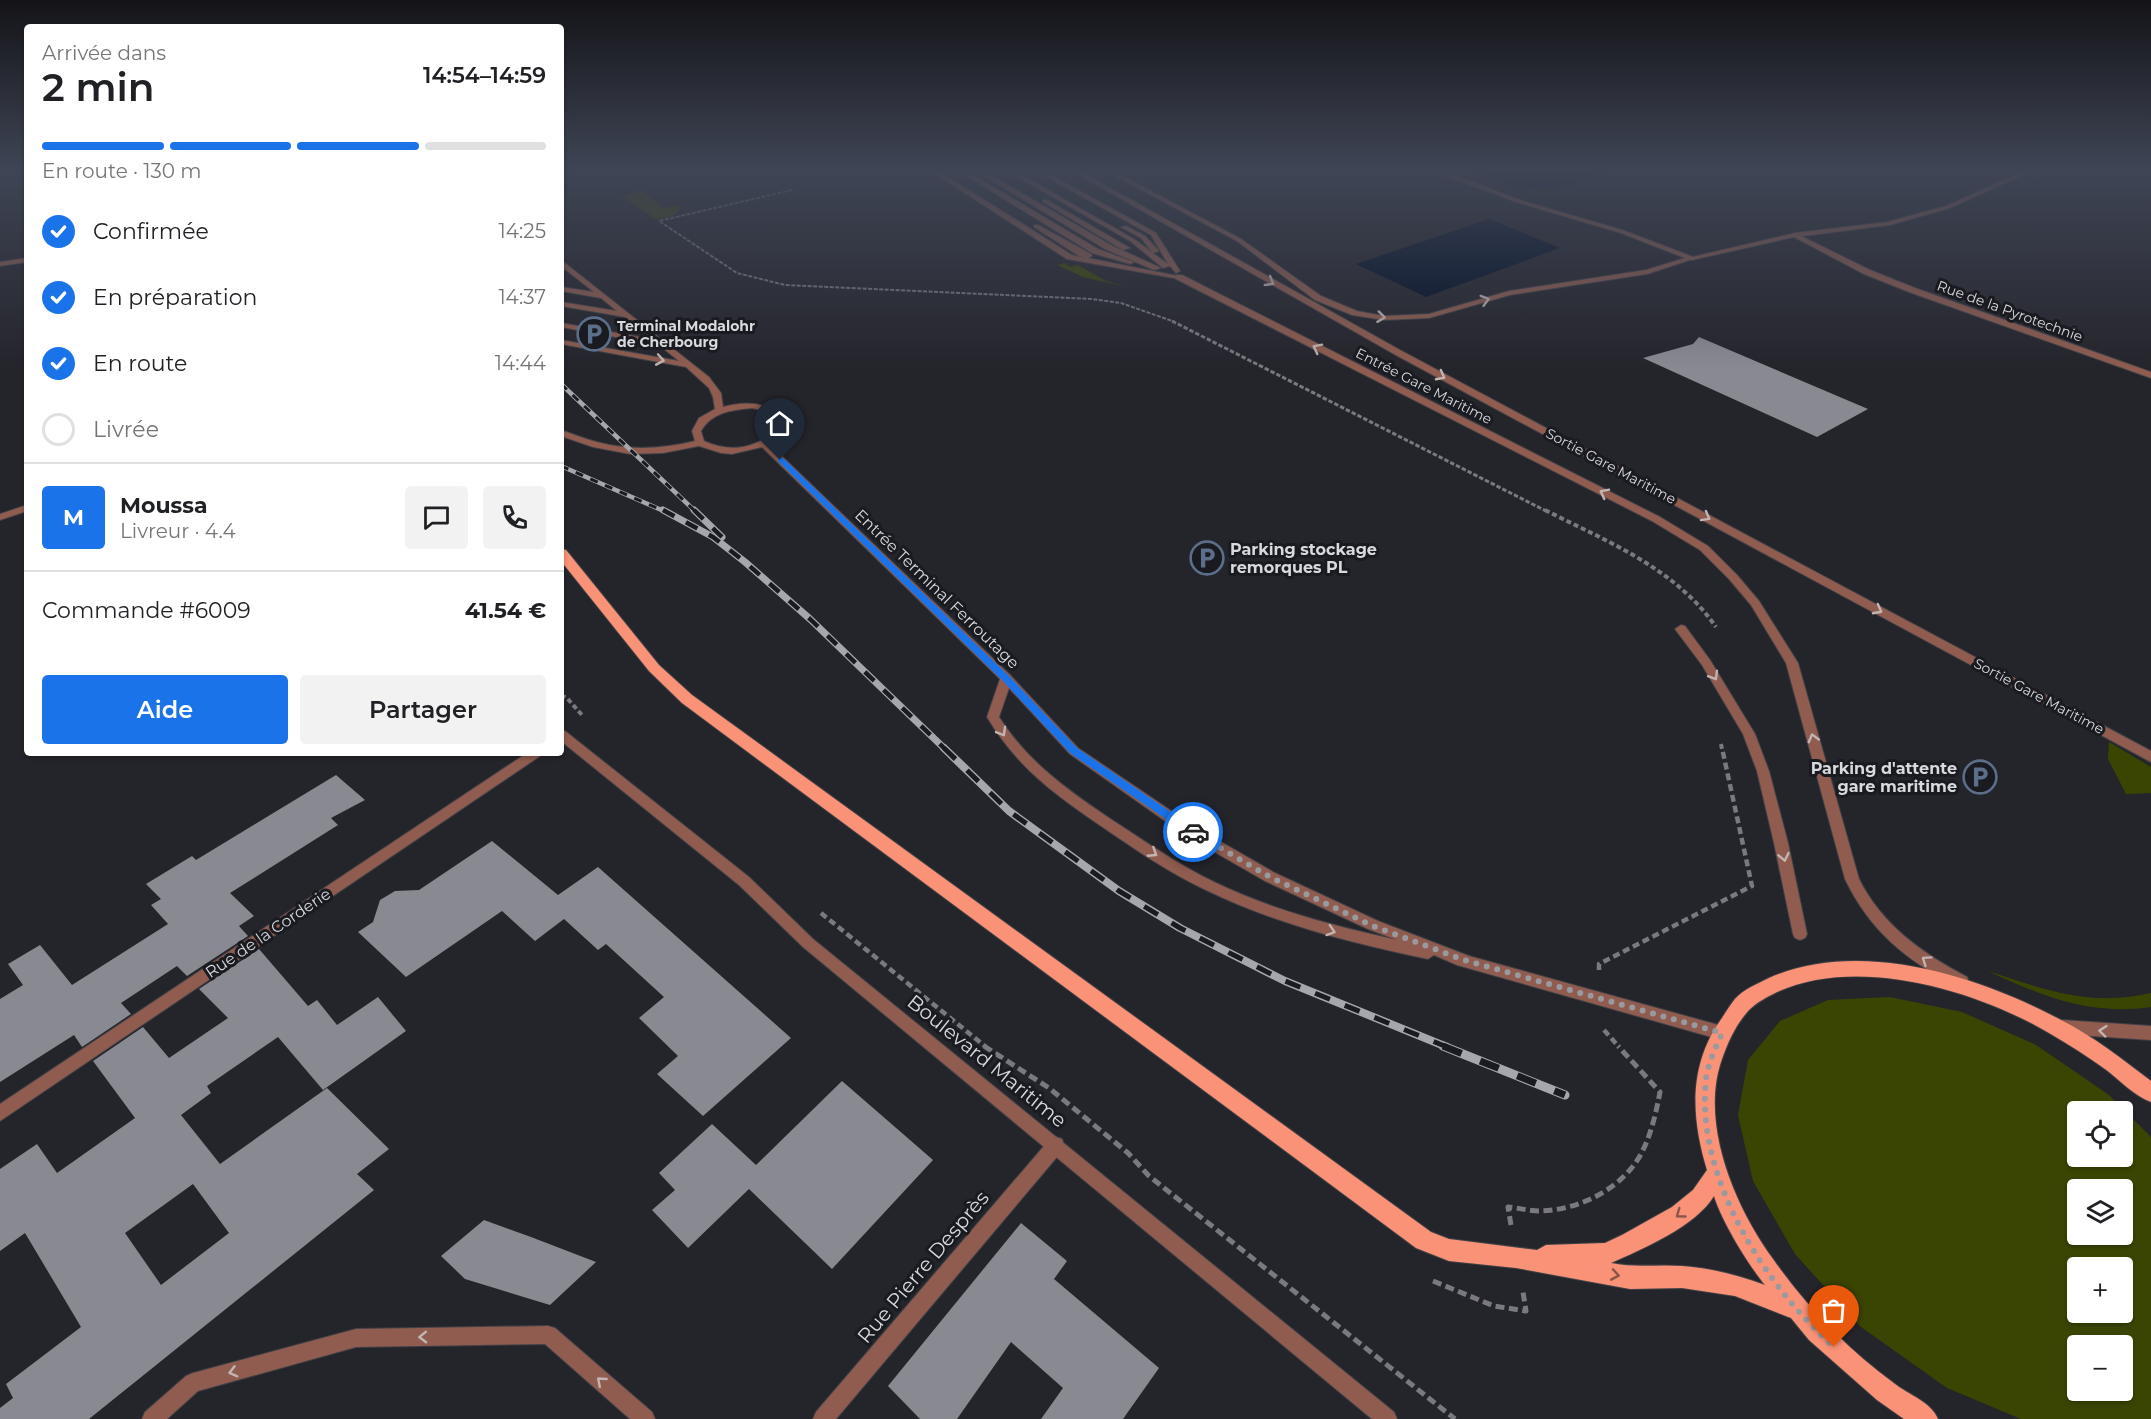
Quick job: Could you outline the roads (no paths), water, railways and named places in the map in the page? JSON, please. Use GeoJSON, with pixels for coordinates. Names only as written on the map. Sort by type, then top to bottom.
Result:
{"type":"FeatureCollection","features":[{"type":"Feature","properties":{"kind":"main road"},"geometry":{"type":"LineString","coordinates":[[564,557],[654,668],[687,699],[1424,1240],[1449,1250],[1516,1257],[1630,1278],[1682,1277],[1735,1285],[1798,1309]]}},
{"type":"Feature","properties":{"kind":"main road"},"geometry":{"type":"LineString","coordinates":[[1926,1419],[1885,1392],[1817,1332],[1764,1266],[1727,1202],[1707,1136],[1706,1079],[1722,1033],[1743,1004],[1756,993],[1789,978],[1823,970],[1866,968],[1930,978],[1995,998],[2055,1026],[2111,1062],[2151,1093]]}},
{"type":"Feature","properties":{"kind":"main road"},"geometry":{"type":"LineString","coordinates":[[1516,1257],[1606,1254],[1680,1215],[1701,1198],[1718,1171]]}},
{"type":"Feature","properties":{"kind":"street"},"geometry":{"type":"LineString","coordinates":[[1037,236],[1070,257],[1179,277]]}},
{"type":"Feature","properties":{"kind":"street"},"geometry":{"type":"LineString","coordinates":[[1053,236],[1082,254],[1179,277]]}},
{"type":"Feature","properties":{"kind":"street"},"geometry":{"type":"LineString","coordinates":[[1072,236],[1095,250],[1179,277]]}},
{"type":"Feature","properties":{"kind":"street"},"geometry":{"type":"LineString","coordinates":[[1090,236],[1108,247],[1179,277]]}},
{"type":"Feature","properties":{"kind":"street"},"geometry":{"type":"LineString","coordinates":[[1108,236],[1179,277]]}},
{"type":"Feature","properties":{"kind":"street"},"geometry":{"type":"LineString","coordinates":[[1125,236],[1179,277]]}},
{"type":"Feature","properties":{"kind":"street"},"geometry":{"type":"LineString","coordinates":[[1142,236],[1179,277]]}},
{"type":"Feature","properties":{"kind":"street"},"geometry":{"type":"LineString","coordinates":[[1155,236],[1179,277]]}},
{"type":"Feature","properties":{"kind":"street","name":"Sortie Gare Maritime"},"geometry":{"type":"LineString","coordinates":[[1195,236],[1276,285],[1372,338],[2151,757]]}},
{"type":"Feature","properties":{"kind":"street"},"geometry":{"type":"LineString","coordinates":[[1231,236],[1254,250],[1372,338]]}},
{"type":"Feature","properties":{"kind":"street"},"geometry":{"type":"LineString","coordinates":[[1634,236],[1692,258]]}},
{"type":"Feature","properties":{"kind":"street"},"geometry":{"type":"LineString","coordinates":[[1318,298],[1355,313],[1384,318],[1418,318],[1509,293],[1647,272],[1692,258],[1790,236]]}},
{"type":"Feature","properties":{"kind":"street","name":"Rue de la Pyrotechnie"},"geometry":{"type":"LineString","coordinates":[[1797,236],[1867,272],[1912,290],[2151,375]]}},
{"type":"Feature","properties":{"kind":"street"},"geometry":{"type":"LineString","coordinates":[[0,264],[24,260]]}},
{"type":"Feature","properties":{"kind":"street"},"geometry":{"type":"LineString","coordinates":[[564,264],[716,388],[719,410]]}},
{"type":"Feature","properties":{"kind":"street"},"geometry":{"type":"LineString","coordinates":[[564,270],[572,271]]}},
{"type":"Feature","properties":{"kind":"street","name":"Entrée Gare Maritime"},"geometry":{"type":"LineString","coordinates":[[1179,277],[1656,519],[1704,548],[1755,603],[1792,663],[1852,879],[1860,900],[1878,922],[1915,952],[1948,975],[1995,998]]}},
{"type":"Feature","properties":{"kind":"street"},"geometry":{"type":"LineString","coordinates":[[564,290],[603,296]]}},
{"type":"Feature","properties":{"kind":"street"},"geometry":{"type":"LineString","coordinates":[[564,305],[628,316]]}},
{"type":"Feature","properties":{"kind":"street"},"geometry":{"type":"LineString","coordinates":[[564,326],[662,343]]}},
{"type":"Feature","properties":{"kind":"street"},"geometry":{"type":"LineString","coordinates":[[564,343],[689,365]]}},
{"type":"Feature","properties":{"kind":"street"},"geometry":{"type":"LineString","coordinates":[[747,406],[772,410],[780,416],[783,423],[782,430],[764,444],[736,451],[709,448],[695,437],[694,430],[699,422],[719,410],[747,406]]}},
{"type":"Feature","properties":{"kind":"street"},"geometry":{"type":"LineString","coordinates":[[564,434],[580,441],[634,453],[662,452],[700,443]]}},
{"type":"Feature","properties":{"kind":"street","name":"Entrée Terminal Ferroutage"},"geometry":{"type":"LineString","coordinates":[[764,444],[1006,678],[1074,751],[1190,831],[1270,877],[1373,926],[1464,960]]}},
{"type":"Feature","properties":{"kind":"street"},"geometry":{"type":"LineString","coordinates":[[0,518],[24,509]]}},
{"type":"Feature","properties":{"kind":"street"},"geometry":{"type":"LineString","coordinates":[[1681,629],[1706,663],[1749,734],[1763,771],[1779,833],[1800,934]]}},
{"type":"Feature","properties":{"kind":"street"},"geometry":{"type":"LineString","coordinates":[[1006,678],[993,717],[1018,756],[1037,773],[1158,857],[1211,886],[1274,912],[1350,937],[1464,960],[1722,1033]]}},
{"type":"Feature","properties":{"kind":"street","name":"Boulevard Maritime"},"geometry":{"type":"LineString","coordinates":[[564,737],[744,881],[808,943],[1388,1419]]}},
{"type":"Feature","properties":{"kind":"street","name":"Rue de la Corderie"},"geometry":{"type":"LineString","coordinates":[[0,1113],[532,756]]}},
{"type":"Feature","properties":{"kind":"street"},"geometry":{"type":"LineString","coordinates":[[2055,1026],[2151,1033]]}},
{"type":"Feature","properties":{"kind":"street","name":"Rue Pierre Desprès"},"geometry":{"type":"LineString","coordinates":[[823,1419],[1056,1145]]}},
{"type":"Feature","properties":{"kind":"street"},"geometry":{"type":"LineString","coordinates":[[152,1419],[193,1383],[356,1338],[548,1335],[645,1419]]}},
{"type":"Feature","properties":{"kind":"water"},"geometry":{"type":"Polygon","coordinates":[[[1438,236],[1531,236],[1560,248],[1426,297],[1356,264],[1438,236]]]}},
{"type":"Feature","properties":{"kind":"railway"},"geometry":{"type":"LineString","coordinates":[[564,387],[696,512]]}},
{"type":"Feature","properties":{"kind":"railway"},"geometry":{"type":"LineString","coordinates":[[564,467],[666,512]]}},
{"type":"Feature","properties":{"kind":"railway"},"geometry":{"type":"LineString","coordinates":[[663,510],[713,537],[745,562],[810,619],[945,749]]}},
{"type":"Feature","properties":{"kind":"railway"},"geometry":{"type":"LineString","coordinates":[[694,510],[722,537]]}},
{"type":"Feature","properties":{"kind":"railway"},"geometry":{"type":"LineString","coordinates":[[944,748],[1009,811],[1119,891],[1180,928],[1285,981],[1447,1047]]}},
{"type":"Feature","properties":{"kind":"railway"},"geometry":{"type":"LineString","coordinates":[[1443,1046],[1565,1095]]}},
{"type":"Feature","properties":{"kind":"place","name":"Terminal Modalohr de Cherbourg"},"geometry":{"type":"Point","coordinates":[594,334]}},
{"type":"Feature","properties":{"kind":"place","name":"Parking stockage remorques PL"},"geometry":{"type":"Point","coordinates":[1207,558]}},
{"type":"Feature","properties":{"kind":"place","name":"Parking d'attente gare maritime"},"geometry":{"type":"Point","coordinates":[1980,777]}}]}
